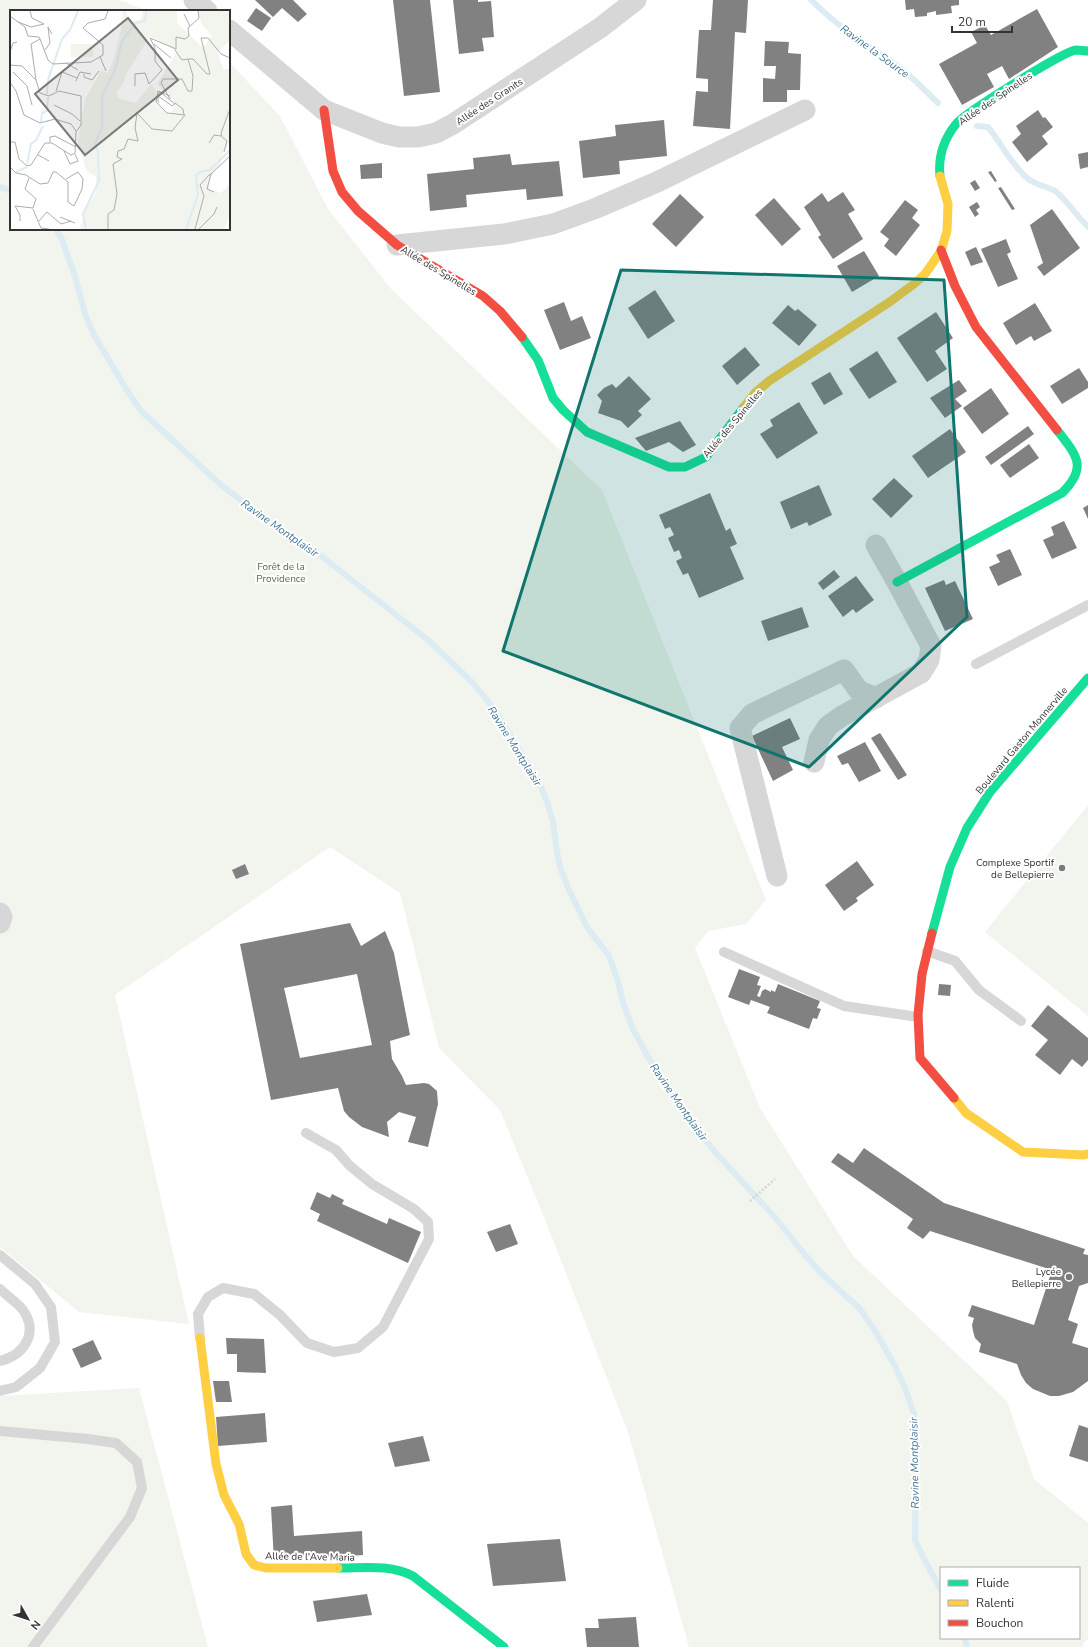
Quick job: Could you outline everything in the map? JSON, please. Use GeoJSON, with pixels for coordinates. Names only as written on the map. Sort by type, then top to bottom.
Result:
{"type":"FeatureCollection","features":[{"type":"Feature","properties":{"kind":"street"},"geometry":{"type":"LineString","coordinates":[[194,0],[206,10]]}},
{"type":"Feature","properties":{"kind":"street","name":"Allée des Granits"},"geometry":{"type":"LineString","coordinates":[[324,110],[382,133],[399,138],[418,138],[436,133],[453,124],[593,33],[636,0]]}},
{"type":"Feature","properties":{"kind":"street"},"geometry":{"type":"LineString","coordinates":[[230,31],[324,110]]}},
{"type":"Feature","properties":{"kind":"street","name":"Allée des Spinelles"},"geometry":{"type":"LineString","coordinates":[[324,110],[333,171],[342,192],[358,211],[397,245],[464,284],[482,296],[500,311],[523,338],[538,360],[553,398],[563,410],[587,432],[669,467],[685,467],[706,457],[755,393],[768,381],[911,287],[935,260],[941,250],[948,223],[947,199],[940,172],[944,142],[951,130],[961,120],[1051,61],[1075,50],[1088,52]]}},
{"type":"Feature","properties":{"kind":"street"},"geometry":{"type":"LineString","coordinates":[[397,245],[504,234],[553,224],[594,209],[657,182],[805,110]]}},
{"type":"Feature","properties":{"kind":"street"},"geometry":{"type":"LineString","coordinates":[[897,582],[1062,492],[1073,483],[1081,473],[1081,462],[1075,453],[976,327],[955,286],[941,250]]}},
{"type":"Feature","properties":{"kind":"street"},"geometry":{"type":"LineString","coordinates":[[814,762],[819,740],[828,726],[842,716],[921,673],[929,660],[931,646],[876,545]]}},
{"type":"Feature","properties":{"kind":"street"},"geometry":{"type":"LineString","coordinates":[[777,876],[740,728],[752,714],[844,670],[858,691],[876,698]]}},
{"type":"Feature","properties":{"kind":"street","name":"Boulevard Gaston Monnerville"},"geometry":{"type":"LineString","coordinates":[[1088,678],[990,792],[967,828],[950,866],[927,951],[922,974],[918,1017],[920,1058],[966,1113],[1023,1152],[1088,1154]]}},
{"type":"Feature","properties":{"kind":"street"},"geometry":{"type":"LineString","coordinates":[[0,912],[2,917],[0,923]]}},
{"type":"Feature","properties":{"kind":"street","name":"Allée de l'Ave Maria"},"geometry":{"type":"LineString","coordinates":[[200,1338],[216,1464],[224,1495],[240,1524],[246,1554],[254,1564],[266,1568],[387,1568],[401,1570],[413,1576],[433,1590],[504,1647]]}},
{"type":"Feature","properties":{"kind":"lane"},"geometry":{"type":"LineString","coordinates":[[976,664],[1088,605]]}},
{"type":"Feature","properties":{"kind":"lane"},"geometry":{"type":"LineString","coordinates":[[927,951],[955,961],[979,990],[1021,1021]]}},
{"type":"Feature","properties":{"kind":"lane"},"geometry":{"type":"LineString","coordinates":[[724,952],[844,1006],[918,1017]]}},
{"type":"Feature","properties":{"kind":"lane"},"geometry":{"type":"LineString","coordinates":[[200,1338],[198,1314],[208,1297],[223,1288],[254,1294],[280,1315],[307,1343],[334,1352],[358,1348],[383,1327],[429,1239],[428,1222],[414,1209],[372,1184],[349,1165],[336,1150],[306,1133]]}},
{"type":"Feature","properties":{"kind":"lane"},"geometry":{"type":"LineString","coordinates":[[0,1256],[35,1284],[51,1307],[55,1342],[40,1368],[16,1387],[0,1391]]}},
{"type":"Feature","properties":{"kind":"lane"},"geometry":{"type":"LineString","coordinates":[[0,1361],[11,1358],[23,1348],[29,1336],[29,1321],[22,1309],[1,1291]]}},
{"type":"Feature","properties":{"kind":"lane"},"geometry":{"type":"LineString","coordinates":[[0,1431],[88,1439],[116,1444],[137,1462],[142,1488],[130,1517],[33,1647]]}},
{"type":"Feature","properties":{"kind":"path"},"geometry":{"type":"LineString","coordinates":[[750,1201],[775,1179]]}},
{"type":"Feature","properties":{"kind":"highlighted area"},"geometry":{"type":"Polygon","coordinates":[[[621,270],[944,280],[967,617],[809,767],[503,651],[621,270]]]}},
{"type":"Feature","properties":{"kind":"green space","name":"Forêt de la Providence"},"geometry":{"type":"Polygon","coordinates":[[[0,0],[120,0],[145,10],[10,10],[10,230],[230,230],[230,63],[280,116],[328,209],[391,289],[602,490],[766,900],[746,924],[708,931],[695,948],[760,1108],[853,1256],[1007,1401],[1034,1479],[1088,1523],[1088,1640],[1086,1640],[1082,1647],[689,1647],[628,1432],[542,1212],[500,1110],[439,1048],[400,893],[330,847],[115,995],[189,1324],[79,1312],[0,1247],[0,0]]]}},
{"type":"Feature","properties":{"kind":"green space","name":"Complexe Sportif de Bellepierre"},"geometry":{"type":"Polygon","coordinates":[[[1088,805],[1088,1016],[985,932],[1088,805]]]}},
{"type":"Feature","properties":{"kind":"green space"},"geometry":{"type":"Polygon","coordinates":[[[139,1388],[208,1647],[0,1647],[0,1396],[139,1388]]]}},
{"type":"Feature","properties":{"kind":"building"},"geometry":{"type":"Polygon","coordinates":[[[255,0],[293,0],[307,14],[298,22],[282,8],[273,17],[255,0]]]}},
{"type":"Feature","properties":{"kind":"building"},"geometry":{"type":"Polygon","coordinates":[[[393,0],[430,0],[440,92],[404,96],[393,0]]]}},
{"type":"Feature","properties":{"kind":"building"},"geometry":{"type":"Polygon","coordinates":[[[453,0],[478,0],[478,2],[491,1],[494,37],[482,38],[484,51],[459,54],[453,0]]]}},
{"type":"Feature","properties":{"kind":"building"},"geometry":{"type":"Polygon","coordinates":[[[713,0],[748,0],[746,33],[735,32],[730,129],[693,126],[696,91],[708,92],[708,79],[696,78],[699,30],[711,30],[713,0]]]}},
{"type":"Feature","properties":{"kind":"building"},"geometry":{"type":"Polygon","coordinates":[[[905,0],[959,0],[959,5],[951,6],[952,13],[936,15],[936,11],[927,13],[927,16],[915,17],[914,9],[906,10],[905,0]]]}},
{"type":"Feature","properties":{"kind":"building"},"geometry":{"type":"Polygon","coordinates":[[[256,8],[271,18],[262,31],[247,21],[256,8]]]}},
{"type":"Feature","properties":{"kind":"building"},"geometry":{"type":"Polygon","coordinates":[[[1037,9],[1058,47],[1009,79],[1002,66],[987,74],[994,87],[962,105],[939,64],[977,43],[971,32],[985,25],[991,35],[1037,9]]]}},
{"type":"Feature","properties":{"kind":"building"},"geometry":{"type":"Polygon","coordinates":[[[765,41],[789,42],[788,53],[801,54],[800,90],[787,90],[787,102],[763,102],[763,78],[775,79],[776,66],[764,66],[765,41]]]}},
{"type":"Feature","properties":{"kind":"building"},"geometry":{"type":"Polygon","coordinates":[[[1038,110],[1043,118],[1045,117],[1053,127],[1042,136],[1048,144],[1027,162],[1012,142],[1021,134],[1016,126],[1038,110]]]}},
{"type":"Feature","properties":{"kind":"building"},"geometry":{"type":"Polygon","coordinates":[[[664,120],[667,156],[619,161],[620,174],[583,178],[579,141],[616,136],[615,125],[664,120]]]}},
{"type":"Feature","properties":{"kind":"building"},"geometry":{"type":"Polygon","coordinates":[[[1088,152],[1088,167],[1080,169],[1078,154],[1088,152]]]}},
{"type":"Feature","properties":{"kind":"building"},"geometry":{"type":"Polygon","coordinates":[[[510,154],[512,165],[559,161],[563,196],[527,200],[526,189],[466,195],[467,207],[430,211],[427,174],[474,169],[473,158],[510,154]]]}},
{"type":"Feature","properties":{"kind":"building"},"geometry":{"type":"Polygon","coordinates":[[[382,163],[382,178],[361,179],[360,165],[382,163]]]}},
{"type":"Feature","properties":{"kind":"building"},"geometry":{"type":"Polygon","coordinates":[[[991,171],[997,181],[995,182],[988,172],[991,171]]]}},
{"type":"Feature","properties":{"kind":"building"},"geometry":{"type":"Polygon","coordinates":[[[975,180],[980,188],[975,191],[970,183],[975,180]]]}},
{"type":"Feature","properties":{"kind":"building"},"geometry":{"type":"Polygon","coordinates":[[[1001,187],[1015,209],[1012,210],[998,188],[1001,187]]]}},
{"type":"Feature","properties":{"kind":"building"},"geometry":{"type":"Polygon","coordinates":[[[843,192],[855,210],[848,214],[863,239],[833,259],[818,237],[821,235],[804,207],[822,193],[828,202],[843,192]]]}},
{"type":"Feature","properties":{"kind":"building"},"geometry":{"type":"Polygon","coordinates":[[[680,194],[704,217],[676,247],[652,224],[680,194]]]}},
{"type":"Feature","properties":{"kind":"building"},"geometry":{"type":"Polygon","coordinates":[[[774,198],[801,229],[782,246],[755,215],[774,198]]]}},
{"type":"Feature","properties":{"kind":"building"},"geometry":{"type":"Polygon","coordinates":[[[905,200],[918,210],[912,218],[920,225],[896,256],[884,246],[889,239],[880,232],[905,200]]]}},
{"type":"Feature","properties":{"kind":"building"},"geometry":{"type":"Polygon","coordinates":[[[977,202],[980,207],[976,210],[979,214],[975,217],[969,207],[977,202]]]}},
{"type":"Feature","properties":{"kind":"building"},"geometry":{"type":"Polygon","coordinates":[[[1052,209],[1080,248],[1044,276],[1037,267],[1043,263],[1030,225],[1052,209]]]}},
{"type":"Feature","properties":{"kind":"building"},"geometry":{"type":"Polygon","coordinates":[[[1006,239],[1011,252],[1007,254],[1018,279],[998,287],[981,249],[1006,239]]]}},
{"type":"Feature","properties":{"kind":"building"},"geometry":{"type":"Polygon","coordinates":[[[976,247],[983,262],[971,266],[965,252],[976,247]]]}},
{"type":"Feature","properties":{"kind":"building"},"geometry":{"type":"Polygon","coordinates":[[[864,251],[879,276],[852,292],[837,266],[864,251]]]}},
{"type":"Feature","properties":{"kind":"building"},"geometry":{"type":"Polygon","coordinates":[[[655,290],[675,321],[648,339],[628,308],[655,290]]]}},
{"type":"Feature","properties":{"kind":"building"},"geometry":{"type":"Polygon","coordinates":[[[564,302],[571,321],[582,316],[591,338],[560,350],[544,310],[564,302]]]}},
{"type":"Feature","properties":{"kind":"building"},"geometry":{"type":"Polygon","coordinates":[[[1035,303],[1052,331],[1034,341],[1031,336],[1016,345],[1003,323],[1035,303]]]}},
{"type":"Feature","properties":{"kind":"building"},"geometry":{"type":"Polygon","coordinates":[[[788,305],[795,311],[798,309],[817,325],[799,346],[772,323],[788,305]]]}},
{"type":"Feature","properties":{"kind":"building"},"geometry":{"type":"Polygon","coordinates":[[[936,312],[953,338],[935,351],[947,369],[927,382],[897,338],[936,312]]]}},
{"type":"Feature","properties":{"kind":"building"},"geometry":{"type":"Polygon","coordinates":[[[745,347],[760,365],[737,385],[722,366],[745,347]]]}},
{"type":"Feature","properties":{"kind":"building"},"geometry":{"type":"Polygon","coordinates":[[[877,351],[897,382],[869,399],[849,369],[877,351]]]}},
{"type":"Feature","properties":{"kind":"building"},"geometry":{"type":"Polygon","coordinates":[[[1079,368],[1088,382],[1088,388],[1062,404],[1050,386],[1079,368]]]}},
{"type":"Feature","properties":{"kind":"building"},"geometry":{"type":"Polygon","coordinates":[[[830,372],[843,394],[824,405],[811,383],[830,372]]]}},
{"type":"Feature","properties":{"kind":"building"},"geometry":{"type":"Polygon","coordinates":[[[629,376],[651,399],[638,411],[642,415],[628,428],[621,421],[598,413],[602,401],[597,395],[604,388],[612,384],[616,388],[629,376]]]}},
{"type":"Feature","properties":{"kind":"building"},"geometry":{"type":"Polygon","coordinates":[[[959,380],[967,391],[955,399],[962,406],[945,418],[930,398],[959,380]]]}},
{"type":"Feature","properties":{"kind":"building"},"geometry":{"type":"Polygon","coordinates":[[[991,388],[1009,414],[982,434],[963,408],[991,388]]]}},
{"type":"Feature","properties":{"kind":"building"},"geometry":{"type":"Polygon","coordinates":[[[799,402],[818,433],[777,459],[760,434],[773,426],[770,420],[799,402]]]}},
{"type":"Feature","properties":{"kind":"building"},"geometry":{"type":"Polygon","coordinates":[[[680,421],[696,445],[683,452],[669,442],[646,451],[635,438],[680,421]]]}},
{"type":"Feature","properties":{"kind":"building"},"geometry":{"type":"Polygon","coordinates":[[[1028,426],[1034,434],[991,465],[985,457],[1028,426]]]}},
{"type":"Feature","properties":{"kind":"building"},"geometry":{"type":"Polygon","coordinates":[[[950,429],[966,452],[928,478],[912,456],[950,429]]]}},
{"type":"Feature","properties":{"kind":"building"},"geometry":{"type":"Polygon","coordinates":[[[1029,444],[1039,458],[1010,478],[1000,465],[1029,444]]]}},
{"type":"Feature","properties":{"kind":"building"},"geometry":{"type":"Polygon","coordinates":[[[894,478],[913,496],[891,518],[872,499],[894,478]]]}},
{"type":"Feature","properties":{"kind":"building"},"geometry":{"type":"Polygon","coordinates":[[[819,485],[832,515],[809,526],[807,522],[791,529],[780,502],[819,485]]]}},
{"type":"Feature","properties":{"kind":"building"},"geometry":{"type":"Polygon","coordinates":[[[710,493],[726,531],[730,528],[737,544],[730,547],[744,579],[699,598],[688,573],[683,575],[676,561],[682,558],[679,550],[674,552],[668,538],[674,535],[670,527],[665,529],[659,515],[710,493]]]}},
{"type":"Feature","properties":{"kind":"building"},"geometry":{"type":"Polygon","coordinates":[[[1088,505],[1088,519],[1083,508],[1088,505]]]}},
{"type":"Feature","properties":{"kind":"building"},"geometry":{"type":"Polygon","coordinates":[[[1064,521],[1077,548],[1052,559],[1043,540],[1054,535],[1051,527],[1064,521]]]}},
{"type":"Feature","properties":{"kind":"building"},"geometry":{"type":"Polygon","coordinates":[[[1010,549],[1022,575],[998,586],[989,567],[1000,562],[996,555],[1010,549]]]}},
{"type":"Feature","properties":{"kind":"building"},"geometry":{"type":"Polygon","coordinates":[[[834,570],[840,577],[823,590],[818,583],[834,570]]]}},
{"type":"Feature","properties":{"kind":"building"},"geometry":{"type":"Polygon","coordinates":[[[856,576],[874,600],[856,613],[853,609],[843,617],[828,596],[856,576]]]}},
{"type":"Feature","properties":{"kind":"building"},"geometry":{"type":"Polygon","coordinates":[[[944,580],[946,585],[955,581],[973,619],[945,631],[925,588],[944,580]]]}},
{"type":"Feature","properties":{"kind":"building"},"geometry":{"type":"Polygon","coordinates":[[[802,607],[809,627],[768,641],[761,621],[802,607]]]}},
{"type":"Feature","properties":{"kind":"building"},"geometry":{"type":"Polygon","coordinates":[[[790,718],[800,739],[782,747],[793,770],[773,781],[752,736],[790,718]]]}},
{"type":"Feature","properties":{"kind":"building"},"geometry":{"type":"Polygon","coordinates":[[[880,733],[907,775],[898,780],[871,738],[880,733]]]}},
{"type":"Feature","properties":{"kind":"building"},"geometry":{"type":"Polygon","coordinates":[[[865,742],[881,771],[859,782],[848,763],[842,765],[837,756],[865,742]]]}},
{"type":"Feature","properties":{"kind":"building"},"geometry":{"type":"Polygon","coordinates":[[[857,861],[874,885],[856,898],[858,901],[844,911],[825,885],[857,861]]]}},
{"type":"Feature","properties":{"kind":"building"},"geometry":{"type":"Polygon","coordinates":[[[245,864],[249,874],[236,879],[232,870],[245,864]]]}},
{"type":"Feature","properties":{"kind":"building"},"geometry":{"type":"Polygon","coordinates":[[[350,923],[361,946],[385,931],[394,953],[410,1035],[390,1041],[392,1059],[406,1085],[424,1083],[429,1084],[437,1091],[438,1104],[428,1147],[408,1142],[416,1117],[399,1112],[387,1122],[389,1137],[362,1127],[344,1111],[338,1088],[271,1100],[240,944],[350,923]],[[357,974],[284,988],[300,1058],[372,1045],[357,974]]]}},
{"type":"Feature","properties":{"kind":"building"},"geometry":{"type":"Polygon","coordinates":[[[739,969],[760,977],[757,985],[761,986],[757,996],[760,997],[762,991],[765,989],[775,992],[778,984],[820,1001],[817,1008],[821,1009],[817,1019],[813,1018],[809,1029],[767,1013],[770,1007],[751,1000],[749,1005],[728,997],[739,969]]]}},
{"type":"Feature","properties":{"kind":"building"},"geometry":{"type":"Polygon","coordinates":[[[939,984],[951,985],[950,996],[938,995],[939,984]]]}},
{"type":"Feature","properties":{"kind":"building"},"geometry":{"type":"Polygon","coordinates":[[[1048,1005],[1088,1038],[1088,1060],[1082,1067],[1072,1059],[1060,1075],[1035,1055],[1048,1040],[1031,1026],[1048,1005]]]}},
{"type":"Feature","properties":{"kind":"building","name":"Lycée Bellepierre"},"geometry":{"type":"Polygon","coordinates":[[[864,1148],[944,1203],[1085,1249],[1083,1254],[1088,1255],[1088,1283],[1079,1286],[1068,1320],[1078,1324],[1072,1343],[1088,1348],[1088,1381],[1073,1392],[1059,1396],[1050,1396],[1033,1389],[1026,1383],[1017,1364],[979,1352],[981,1344],[975,1338],[973,1331],[972,1325],[974,1318],[968,1316],[972,1305],[1034,1325],[1052,1270],[930,1231],[923,1239],[907,1228],[913,1219],[831,1162],[838,1153],[853,1163],[864,1148]]]}},
{"type":"Feature","properties":{"kind":"building"},"geometry":{"type":"Polygon","coordinates":[[[317,1192],[330,1198],[332,1194],[344,1200],[342,1204],[387,1224],[389,1218],[421,1232],[408,1263],[317,1221],[320,1214],[310,1209],[317,1192]]]}},
{"type":"Feature","properties":{"kind":"building"},"geometry":{"type":"Polygon","coordinates":[[[510,1224],[518,1244],[496,1252],[487,1232],[510,1224]]]}},
{"type":"Feature","properties":{"kind":"building"},"geometry":{"type":"Polygon","coordinates":[[[226,1338],[264,1339],[266,1373],[237,1372],[237,1354],[227,1354],[226,1338]]]}},
{"type":"Feature","properties":{"kind":"building"},"geometry":{"type":"Polygon","coordinates":[[[93,1340],[102,1359],[81,1368],[72,1349],[93,1340]]]}},
{"type":"Feature","properties":{"kind":"building"},"geometry":{"type":"Polygon","coordinates":[[[213,1381],[229,1381],[232,1402],[216,1402],[213,1381]]]}},
{"type":"Feature","properties":{"kind":"building"},"geometry":{"type":"Polygon","coordinates":[[[265,1413],[267,1442],[218,1446],[216,1417],[265,1413]]]}},
{"type":"Feature","properties":{"kind":"building"},"geometry":{"type":"Polygon","coordinates":[[[1079,1425],[1088,1428],[1088,1462],[1069,1456],[1079,1425]]]}},
{"type":"Feature","properties":{"kind":"building"},"geometry":{"type":"Polygon","coordinates":[[[423,1436],[430,1461],[395,1467],[388,1443],[423,1436]]]}},
{"type":"Feature","properties":{"kind":"building"},"geometry":{"type":"Polygon","coordinates":[[[292,1505],[294,1536],[362,1531],[363,1555],[274,1561],[271,1507],[292,1505]]]}},
{"type":"Feature","properties":{"kind":"building"},"geometry":{"type":"Polygon","coordinates":[[[560,1539],[566,1581],[493,1586],[487,1544],[560,1539]]]}},
{"type":"Feature","properties":{"kind":"building"},"geometry":{"type":"Polygon","coordinates":[[[367,1594],[372,1615],[317,1622],[313,1601],[367,1594]]]}},
{"type":"Feature","properties":{"kind":"building"},"geometry":{"type":"Polygon","coordinates":[[[636,1617],[639,1647],[587,1647],[585,1628],[599,1628],[598,1619],[636,1617]]]}},
{"type":"Feature","properties":{"kind":"waterway","name":"Ravine la Source"},"geometry":{"type":"LineString","coordinates":[[811,0],[830,18],[898,66],[916,81],[938,103]]}},
{"type":"Feature","properties":{"kind":"waterway","name":"Ravine la Source"},"geometry":{"type":"LineString","coordinates":[[977,126],[988,127],[1021,172],[1033,182],[1055,191],[1067,202],[1088,227]]}},
{"type":"Feature","properties":{"kind":"waterway","name":"Ravine Montplaisir"},"geometry":{"type":"LineString","coordinates":[[0,187],[10,191]]}},
{"type":"Feature","properties":{"kind":"waterway","name":"Ravine Montplaisir"},"geometry":{"type":"LineString","coordinates":[[57,230],[62,240],[75,276],[85,314],[94,335],[141,411],[221,485],[264,518],[315,551],[428,640],[469,679],[484,696],[499,717],[539,782],[553,822],[560,867],[569,890],[587,927],[609,956],[618,981],[623,1003],[633,1029],[647,1055],[673,1097],[714,1151],[773,1215],[820,1272],[860,1309],[874,1329],[895,1366],[905,1388],[914,1414],[916,1468],[915,1540],[940,1588]]}},
{"type":"Feature","properties":{"kind":"waterway","name":"Ravine Montplaisir"},"geometry":{"type":"LineString","coordinates":[[965,1639],[967,1647]]}},
{"type":"Feature","properties":{"kind":"traffic: fast"},"geometry":{"type":"LineString","coordinates":[[940,176],[941,155],[945,142],[956,124],[963,118],[1014,84],[1067,53],[1076,50],[1088,51]]}},
{"type":"Feature","properties":{"kind":"traffic: fast"},"geometry":{"type":"LineString","coordinates":[[522,337],[538,360],[553,398],[563,410],[587,432],[669,467],[685,467],[706,457],[744,407]]}},
{"type":"Feature","properties":{"kind":"traffic: fast"},"geometry":{"type":"LineString","coordinates":[[897,582],[1062,493],[1075,476],[1077,462],[1070,447],[1057,430]]}},
{"type":"Feature","properties":{"kind":"traffic: fast"},"geometry":{"type":"LineString","coordinates":[[932,933],[950,867],[967,828],[990,792],[1088,678]]}},
{"type":"Feature","properties":{"kind":"traffic: fast"},"geometry":{"type":"LineString","coordinates":[[338,1568],[386,1568],[404,1572],[413,1576],[504,1647]]}},
{"type":"Feature","properties":{"kind":"traffic: slow"},"geometry":{"type":"LineString","coordinates":[[744,407],[755,393],[769,381],[891,301],[925,274],[941,251],[947,231],[948,204],[940,176]]}},
{"type":"Feature","properties":{"kind":"traffic: slow"},"geometry":{"type":"LineString","coordinates":[[954,1098],[966,1113],[1023,1152],[1088,1154]]}},
{"type":"Feature","properties":{"kind":"traffic: slow"},"geometry":{"type":"LineString","coordinates":[[200,1338],[216,1464],[224,1495],[239,1524],[246,1554],[254,1565],[266,1568],[338,1568]]}},
{"type":"Feature","properties":{"kind":"traffic: jam"},"geometry":{"type":"LineString","coordinates":[[324,110],[333,171],[342,192],[358,211],[397,245],[483,296],[500,311],[522,337]]}},
{"type":"Feature","properties":{"kind":"traffic: jam"},"geometry":{"type":"LineString","coordinates":[[941,250],[955,286],[976,327],[1057,430]]}},
{"type":"Feature","properties":{"kind":"traffic: jam"},"geometry":{"type":"LineString","coordinates":[[932,933],[922,974],[918,1015],[920,1058],[954,1098]]}},
{"type":"Feature","properties":{"kind":"place","name":"Complexe Sportif de Bellepierre"},"geometry":{"type":"Point","coordinates":[1062,868]}},
{"type":"Feature","properties":{"kind":"place","name":"Lycée Bellepierre"},"geometry":{"type":"Point","coordinates":[1069,1277]}}]}
